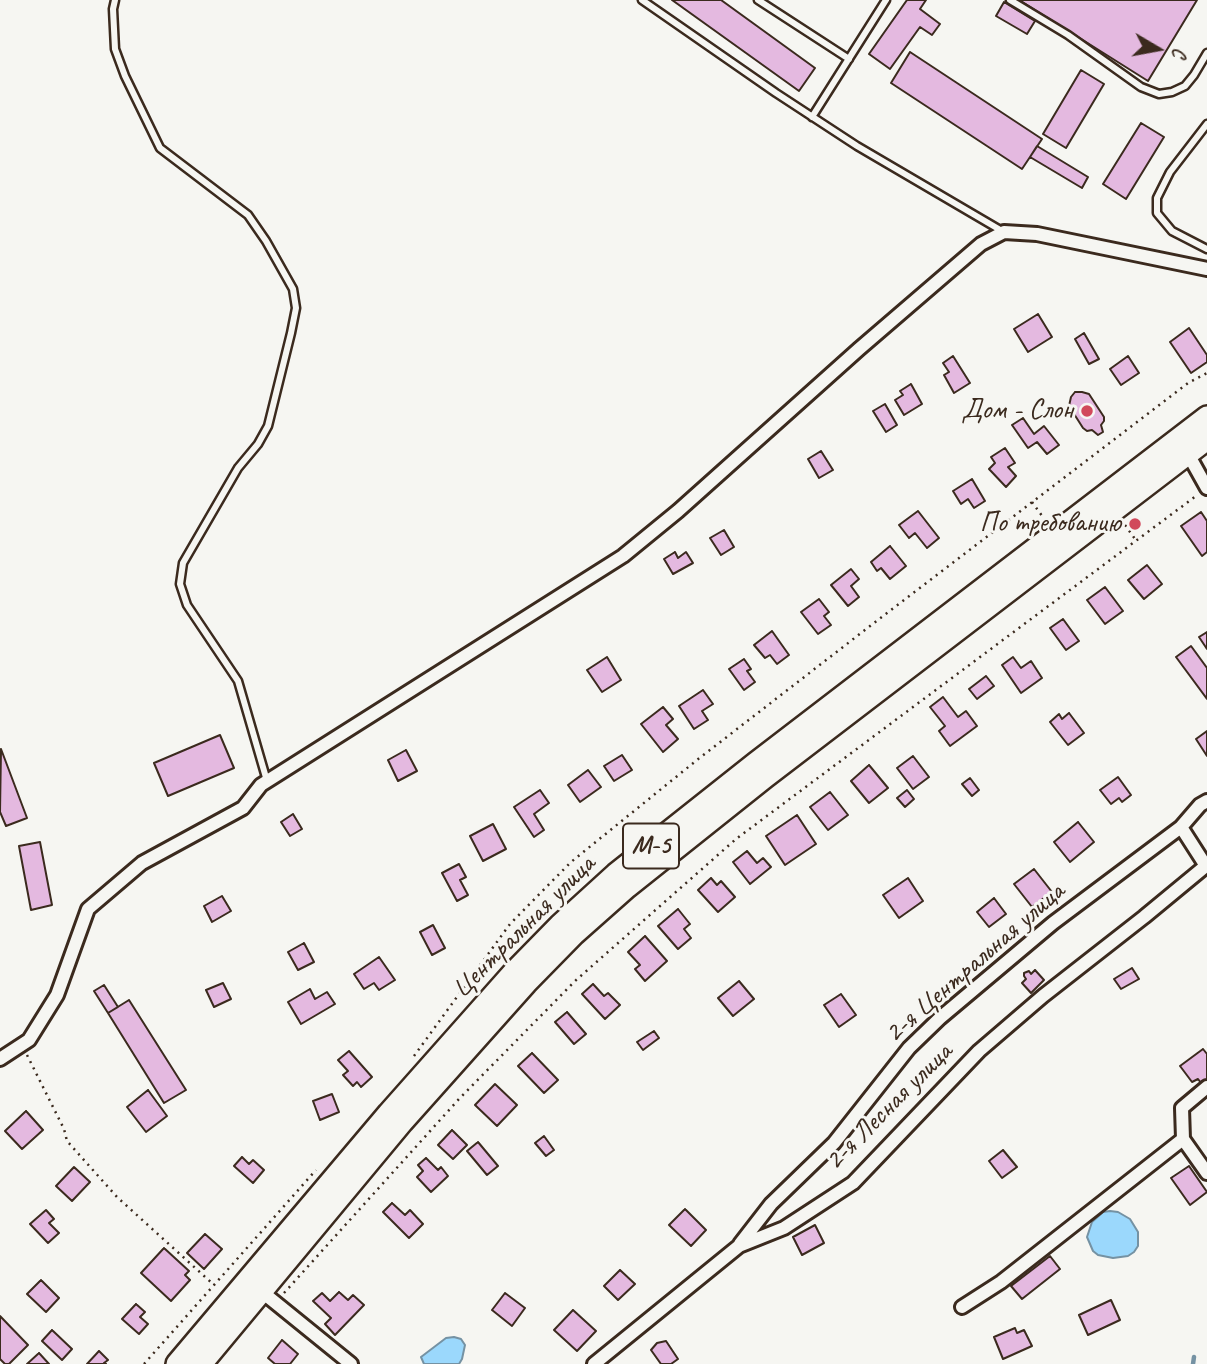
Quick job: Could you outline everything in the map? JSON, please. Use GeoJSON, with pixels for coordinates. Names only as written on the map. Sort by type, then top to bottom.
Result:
{"type":"FeatureCollection","features":[{"type":"Feature","properties":{"kind":"main road","name":"Центральная улица"},"geometry":{"type":"LineString","coordinates":[[177,1364],[389,1113],[514,972],[560,925],[616,874],[745,772],[1207,417]]}},
{"type":"Feature","properties":{"kind":"main road","name":"Центральная улица"},"geometry":{"type":"LineString","coordinates":[[201,1364],[402,1122],[526,983],[574,934],[627,887],[765,777],[1207,439]]}},
{"type":"Feature","properties":{"kind":"street"},"geometry":{"type":"LineString","coordinates":[[0,1059],[29,1040],[57,995],[88,909],[142,863],[243,808],[267,781],[623,556],[678,511],[981,244],[1004,232],[1037,234],[1207,269]]}},
{"type":"Feature","properties":{"kind":"street"},"geometry":{"type":"LineString","coordinates":[[1188,454],[1207,488]]}},
{"type":"Feature","properties":{"kind":"street","name":"2-я Центральная улица"},"geometry":{"type":"LineString","coordinates":[[739,1246],[771,1204],[834,1143],[909,1048],[940,1018],[1053,923],[1181,827],[1200,805],[1207,801]]}},
{"type":"Feature","properties":{"kind":"street"},"geometry":{"type":"LineString","coordinates":[[1181,827],[1207,865]]}},
{"type":"Feature","properties":{"kind":"street","name":"2-я Лесная улица"},"geometry":{"type":"LineString","coordinates":[[594,1364],[739,1246],[784,1228],[853,1183],[979,1051],[1043,996],[1207,865]]}},
{"type":"Feature","properties":{"kind":"street"},"geometry":{"type":"LineString","coordinates":[[1207,1087],[1181,1108],[1183,1139],[1207,1174]]}},
{"type":"Feature","properties":{"kind":"street"},"geometry":{"type":"LineString","coordinates":[[962,1307],[1001,1282],[1183,1139]]}},
{"type":"Feature","properties":{"kind":"street"},"geometry":{"type":"LineString","coordinates":[[261,1291],[351,1364]]}},
{"type":"Feature","properties":{"kind":"lane"},"geometry":{"type":"LineString","coordinates":[[115,0],[115,50],[160,148],[248,215],[293,289],[296,308],[268,426],[258,444],[238,468],[183,563],[180,584],[187,605],[238,681],[267,781]]}},
{"type":"Feature","properties":{"kind":"lane"},"geometry":{"type":"LineString","coordinates":[[642,0],[857,146],[1004,232]]}},
{"type":"Feature","properties":{"kind":"lane"},"geometry":{"type":"LineString","coordinates":[[758,0],[849,59]]}},
{"type":"Feature","properties":{"kind":"lane"},"geometry":{"type":"LineString","coordinates":[[813,117],[886,0]]}},
{"type":"Feature","properties":{"kind":"lane"},"geometry":{"type":"LineString","coordinates":[[1010,0],[1068,35],[1141,87],[1159,94],[1185,86],[1207,53]]}},
{"type":"Feature","properties":{"kind":"lane"},"geometry":{"type":"LineString","coordinates":[[1207,124],[1170,173],[1157,198],[1157,213],[1172,231],[1207,249]]}},
{"type":"Feature","properties":{"kind":"path"},"geometry":{"type":"LineString","coordinates":[[408,1065],[510,924],[571,862],[730,735],[1032,502],[1188,383],[1207,373]]}},
{"type":"Feature","properties":{"kind":"path"},"geometry":{"type":"LineString","coordinates":[[321,1252],[459,1099],[575,981],[736,839],[1207,488]]}},
{"type":"Feature","properties":{"kind":"path"},"geometry":{"type":"LineString","coordinates":[[1032,502],[1049,525]]}},
{"type":"Feature","properties":{"kind":"path"},"geometry":{"type":"LineString","coordinates":[[1125,525],[1136,540]]}},
{"type":"Feature","properties":{"kind":"path"},"geometry":{"type":"LineString","coordinates":[[22,1045],[64,1129],[67,1141],[117,1197],[214,1284]]}},
{"type":"Feature","properties":{"kind":"path"},"geometry":{"type":"LineString","coordinates":[[145,1364],[321,1164]]}},
{"type":"Feature","properties":{"kind":"water"},"geometry":{"type":"Polygon","coordinates":[[[1110,1211],[1130,1219],[1138,1232],[1138,1246],[1128,1256],[1113,1258],[1098,1255],[1093,1251],[1087,1237],[1092,1222],[1103,1212],[1110,1211]]]}},
{"type":"Feature","properties":{"kind":"water"},"geometry":{"type":"Polygon","coordinates":[[[446,1338],[461,1339],[465,1345],[459,1364],[424,1364],[421,1357],[446,1338]]]}},
{"type":"Feature","properties":{"kind":"building"},"geometry":{"type":"Polygon","coordinates":[[[672,0],[721,0],[815,68],[799,91],[672,0]]]}},
{"type":"Feature","properties":{"kind":"building"},"geometry":{"type":"Polygon","coordinates":[[[907,0],[926,0],[920,9],[940,24],[932,35],[920,27],[890,69],[869,54],[907,0]]]}},
{"type":"Feature","properties":{"kind":"building"},"geometry":{"type":"Polygon","coordinates":[[[1019,0],[1197,0],[1148,81],[1019,0]]]}},
{"type":"Feature","properties":{"kind":"building"},"geometry":{"type":"Polygon","coordinates":[[[1004,2],[1035,21],[1027,34],[996,16],[1004,2]]]}},
{"type":"Feature","properties":{"kind":"building"},"geometry":{"type":"Polygon","coordinates":[[[910,52],[1042,139],[1022,169],[891,83],[910,52]]]}},
{"type":"Feature","properties":{"kind":"building"},"geometry":{"type":"Polygon","coordinates":[[[1081,70],[1104,84],[1066,148],[1043,134],[1081,70]]]}},
{"type":"Feature","properties":{"kind":"building"},"geometry":{"type":"Polygon","coordinates":[[[1141,123],[1164,137],[1126,199],[1103,184],[1141,123]]]}},
{"type":"Feature","properties":{"kind":"building"},"geometry":{"type":"Polygon","coordinates":[[[1037,146],[1088,177],[1082,188],[1030,157],[1037,146]]]}},
{"type":"Feature","properties":{"kind":"building"},"geometry":{"type":"Polygon","coordinates":[[[1038,314],[1052,337],[1028,352],[1014,329],[1038,314]]]}},
{"type":"Feature","properties":{"kind":"building"},"geometry":{"type":"Polygon","coordinates":[[[1189,328],[1207,355],[1207,362],[1191,373],[1170,342],[1189,328]]]}},
{"type":"Feature","properties":{"kind":"building"},"geometry":{"type":"Polygon","coordinates":[[[1084,333],[1099,359],[1089,364],[1075,339],[1084,333]]]}},
{"type":"Feature","properties":{"kind":"building"},"geometry":{"type":"Polygon","coordinates":[[[953,356],[970,383],[954,393],[944,375],[949,372],[943,363],[953,356]]]}},
{"type":"Feature","properties":{"kind":"building"},"geometry":{"type":"Polygon","coordinates":[[[1128,356],[1139,373],[1121,385],[1110,369],[1128,356]]]}},
{"type":"Feature","properties":{"kind":"building"},"geometry":{"type":"Polygon","coordinates":[[[911,384],[922,404],[904,415],[895,400],[903,395],[900,391],[911,384]]]}},
{"type":"Feature","properties":{"kind":"building","name":"Дом - Слон"},"geometry":{"type":"Polygon","coordinates":[[[1075,392],[1089,394],[1104,417],[1101,425],[1103,432],[1098,435],[1083,428],[1069,406],[1075,392]]]}},
{"type":"Feature","properties":{"kind":"building"},"geometry":{"type":"Polygon","coordinates":[[[885,404],[897,425],[886,432],[873,411],[885,404]]]}},
{"type":"Feature","properties":{"kind":"building"},"geometry":{"type":"Polygon","coordinates":[[[1023,418],[1034,434],[1044,426],[1059,445],[1047,454],[1037,442],[1028,448],[1012,425],[1023,418]]]}},
{"type":"Feature","properties":{"kind":"building"},"geometry":{"type":"Polygon","coordinates":[[[1005,448],[1015,463],[1008,467],[1016,476],[1006,487],[989,469],[995,463],[991,457],[1005,448]]]}},
{"type":"Feature","properties":{"kind":"building"},"geometry":{"type":"Polygon","coordinates":[[[821,451],[833,470],[819,478],[808,459],[821,451]]]}},
{"type":"Feature","properties":{"kind":"building"},"geometry":{"type":"Polygon","coordinates":[[[972,479],[985,501],[974,508],[968,499],[961,504],[953,491],[972,479]]]}},
{"type":"Feature","properties":{"kind":"building"},"geometry":{"type":"Polygon","coordinates":[[[918,511],[939,538],[927,548],[915,533],[909,538],[899,525],[918,511]]]}},
{"type":"Feature","properties":{"kind":"building"},"geometry":{"type":"Polygon","coordinates":[[[1201,512],[1207,521],[1207,552],[1202,556],[1181,526],[1201,512]]]}},
{"type":"Feature","properties":{"kind":"building"},"geometry":{"type":"Polygon","coordinates":[[[724,530],[734,547],[721,555],[710,538],[724,530]]]}},
{"type":"Feature","properties":{"kind":"building"},"geometry":{"type":"Polygon","coordinates":[[[890,546],[906,566],[890,579],[881,568],[877,571],[871,562],[890,546]]]}},
{"type":"Feature","properties":{"kind":"building"},"geometry":{"type":"Polygon","coordinates":[[[675,552],[678,558],[686,552],[693,563],[673,574],[664,559],[675,552]]]}},
{"type":"Feature","properties":{"kind":"building"},"geometry":{"type":"Polygon","coordinates":[[[1147,565],[1162,584],[1144,599],[1128,580],[1147,565]]]}},
{"type":"Feature","properties":{"kind":"building"},"geometry":{"type":"Polygon","coordinates":[[[851,569],[859,579],[851,586],[859,597],[848,606],[831,585],[851,569]]]}},
{"type":"Feature","properties":{"kind":"building"},"geometry":{"type":"Polygon","coordinates":[[[1105,587],[1123,611],[1105,624],[1087,600],[1105,587]]]}},
{"type":"Feature","properties":{"kind":"building"},"geometry":{"type":"Polygon","coordinates":[[[819,599],[829,612],[824,616],[831,625],[818,634],[801,612],[819,599]]]}},
{"type":"Feature","properties":{"kind":"building"},"geometry":{"type":"Polygon","coordinates":[[[1063,619],[1079,641],[1066,650],[1050,628],[1063,619]]]}},
{"type":"Feature","properties":{"kind":"building"},"geometry":{"type":"Polygon","coordinates":[[[772,631],[789,655],[777,664],[770,655],[765,658],[754,645],[772,631]]]}},
{"type":"Feature","properties":{"kind":"building"},"geometry":{"type":"Polygon","coordinates":[[[1207,632],[1207,649],[1199,637],[1207,632]]]}},
{"type":"Feature","properties":{"kind":"building"},"geometry":{"type":"Polygon","coordinates":[[[1191,646],[1207,668],[1207,699],[1176,657],[1191,646]]]}},
{"type":"Feature","properties":{"kind":"building"},"geometry":{"type":"Polygon","coordinates":[[[607,657],[621,680],[602,692],[587,670],[607,657]]]}},
{"type":"Feature","properties":{"kind":"building"},"geometry":{"type":"Polygon","coordinates":[[[1013,657],[1021,668],[1031,661],[1042,678],[1021,693],[1002,665],[1013,657]]]}},
{"type":"Feature","properties":{"kind":"building"},"geometry":{"type":"Polygon","coordinates":[[[744,659],[751,669],[747,671],[755,682],[744,690],[729,669],[744,659]]]}},
{"type":"Feature","properties":{"kind":"building"},"geometry":{"type":"Polygon","coordinates":[[[986,676],[994,686],[977,699],[969,689],[986,676]]]}},
{"type":"Feature","properties":{"kind":"building"},"geometry":{"type":"Polygon","coordinates":[[[703,690],[713,704],[702,711],[708,720],[694,729],[679,706],[703,690]]]}},
{"type":"Feature","properties":{"kind":"building"},"geometry":{"type":"Polygon","coordinates":[[[943,697],[958,717],[966,711],[977,726],[950,746],[939,731],[945,726],[930,707],[943,697]]]}},
{"type":"Feature","properties":{"kind":"building"},"geometry":{"type":"Polygon","coordinates":[[[663,707],[673,719],[666,725],[678,739],[663,752],[641,724],[663,707]]]}},
{"type":"Feature","properties":{"kind":"building"},"geometry":{"type":"Polygon","coordinates":[[[1069,713],[1084,733],[1068,745],[1050,722],[1059,714],[1062,719],[1069,713]]]}},
{"type":"Feature","properties":{"kind":"building"},"geometry":{"type":"Polygon","coordinates":[[[1207,731],[1207,756],[1196,739],[1207,731]]]}},
{"type":"Feature","properties":{"kind":"building"},"geometry":{"type":"Polygon","coordinates":[[[220,735],[234,768],[168,796],[154,763],[220,735]]]}},
{"type":"Feature","properties":{"kind":"building"},"geometry":{"type":"Polygon","coordinates":[[[1,749],[27,818],[6,826],[0,812],[1,749]]]}},
{"type":"Feature","properties":{"kind":"building"},"geometry":{"type":"Polygon","coordinates":[[[406,750],[417,771],[398,781],[388,760],[406,750]]]}},
{"type":"Feature","properties":{"kind":"building"},"geometry":{"type":"Polygon","coordinates":[[[622,755],[632,770],[614,781],[604,766],[622,755]]]}},
{"type":"Feature","properties":{"kind":"building"},"geometry":{"type":"Polygon","coordinates":[[[913,756],[929,777],[913,789],[897,768],[913,756]]]}},
{"type":"Feature","properties":{"kind":"building"},"geometry":{"type":"Polygon","coordinates":[[[869,765],[888,788],[869,803],[851,781],[869,765]]]}},
{"type":"Feature","properties":{"kind":"building"},"geometry":{"type":"Polygon","coordinates":[[[588,770],[601,787],[580,802],[568,785],[588,770]]]}},
{"type":"Feature","properties":{"kind":"building"},"geometry":{"type":"Polygon","coordinates":[[[1118,777],[1131,795],[1122,802],[1119,798],[1111,804],[1100,790],[1118,777]]]}},
{"type":"Feature","properties":{"kind":"building"},"geometry":{"type":"Polygon","coordinates":[[[970,778],[979,790],[972,796],[962,784],[970,778]]]}},
{"type":"Feature","properties":{"kind":"building"},"geometry":{"type":"Polygon","coordinates":[[[540,790],[549,803],[534,814],[544,830],[534,837],[514,807],[540,790]]]}},
{"type":"Feature","properties":{"kind":"building"},"geometry":{"type":"Polygon","coordinates":[[[907,790],[914,799],[905,807],[897,798],[907,790]]]}},
{"type":"Feature","properties":{"kind":"building"},"geometry":{"type":"Polygon","coordinates":[[[830,792],[848,815],[828,830],[810,807],[830,792]]]}},
{"type":"Feature","properties":{"kind":"building"},"geometry":{"type":"Polygon","coordinates":[[[293,814],[302,829],[290,836],[281,822],[293,814]]]}},
{"type":"Feature","properties":{"kind":"building"},"geometry":{"type":"Polygon","coordinates":[[[797,815],[816,844],[785,865],[766,836],[797,815]]]}},
{"type":"Feature","properties":{"kind":"building"},"geometry":{"type":"Polygon","coordinates":[[[1078,822],[1094,842],[1070,862],[1054,842],[1078,822]]]}},
{"type":"Feature","properties":{"kind":"building"},"geometry":{"type":"Polygon","coordinates":[[[493,824],[506,849],[483,861],[470,836],[493,824]]]}},
{"type":"Feature","properties":{"kind":"building"},"geometry":{"type":"Polygon","coordinates":[[[40,842],[52,905],[31,910],[19,846],[40,842]]]}},
{"type":"Feature","properties":{"kind":"building"},"geometry":{"type":"Polygon","coordinates":[[[747,851],[757,863],[763,858],[771,867],[750,884],[733,862],[747,851]]]}},
{"type":"Feature","properties":{"kind":"building"},"geometry":{"type":"Polygon","coordinates":[[[459,864],[466,877],[460,880],[468,895],[457,901],[442,873],[459,864]]]}},
{"type":"Feature","properties":{"kind":"building"},"geometry":{"type":"Polygon","coordinates":[[[1034,869],[1052,892],[1032,907],[1014,884],[1034,869]]]}},
{"type":"Feature","properties":{"kind":"building"},"geometry":{"type":"Polygon","coordinates":[[[711,878],[717,885],[721,881],[735,897],[718,912],[698,890],[711,878]]]}},
{"type":"Feature","properties":{"kind":"building"},"geometry":{"type":"Polygon","coordinates":[[[908,878],[923,901],[899,918],[883,895],[908,878]]]}},
{"type":"Feature","properties":{"kind":"building"},"geometry":{"type":"Polygon","coordinates":[[[222,896],[231,911],[212,922],[204,906],[222,896]]]}},
{"type":"Feature","properties":{"kind":"building"},"geometry":{"type":"Polygon","coordinates":[[[994,898],[1006,914],[989,927],[977,912],[994,898]]]}},
{"type":"Feature","properties":{"kind":"building"},"geometry":{"type":"Polygon","coordinates":[[[678,909],[690,924],[684,929],[691,938],[678,949],[658,926],[678,909]]]}},
{"type":"Feature","properties":{"kind":"building"},"geometry":{"type":"Polygon","coordinates":[[[433,925],[445,948],[432,955],[420,932],[433,925]]]}},
{"type":"Feature","properties":{"kind":"building"},"geometry":{"type":"Polygon","coordinates":[[[645,936],[667,961],[645,981],[635,969],[640,965],[628,952],[645,936]]]}},
{"type":"Feature","properties":{"kind":"building"},"geometry":{"type":"Polygon","coordinates":[[[304,943],[314,962],[298,970],[288,952],[304,943]]]}},
{"type":"Feature","properties":{"kind":"building"},"geometry":{"type":"Polygon","coordinates":[[[379,957],[395,980],[379,990],[374,983],[364,989],[354,974],[379,957]]]}},
{"type":"Feature","properties":{"kind":"building"},"geometry":{"type":"Polygon","coordinates":[[[1132,968],[1139,979],[1121,989],[1114,979],[1132,968]]]}},
{"type":"Feature","properties":{"kind":"building"},"geometry":{"type":"Polygon","coordinates":[[[1035,970],[1044,980],[1031,993],[1022,983],[1026,979],[1024,973],[1029,971],[1031,974],[1035,970]]]}},
{"type":"Feature","properties":{"kind":"building"},"geometry":{"type":"Polygon","coordinates":[[[739,981],[754,999],[733,1016],[718,998],[739,981]]]}},
{"type":"Feature","properties":{"kind":"building"},"geometry":{"type":"Polygon","coordinates":[[[223,983],[231,999],[214,1007],[206,990],[223,983]]]}},
{"type":"Feature","properties":{"kind":"building"},"geometry":{"type":"Polygon","coordinates":[[[593,984],[604,996],[608,993],[620,1005],[605,1019],[582,994],[593,984]]]}},
{"type":"Feature","properties":{"kind":"building"},"geometry":{"type":"Polygon","coordinates":[[[104,985],[118,1007],[108,1013],[94,991],[104,985]]]}},
{"type":"Feature","properties":{"kind":"building"},"geometry":{"type":"Polygon","coordinates":[[[310,989],[315,999],[327,992],[335,1004],[301,1024],[288,1002],[310,989]]]}},
{"type":"Feature","properties":{"kind":"building"},"geometry":{"type":"Polygon","coordinates":[[[841,994],[856,1015],[839,1027],[824,1005],[841,994]]]}},
{"type":"Feature","properties":{"kind":"building"},"geometry":{"type":"Polygon","coordinates":[[[129,1000],[186,1090],[164,1103],[108,1013],[129,1000]]]}},
{"type":"Feature","properties":{"kind":"building"},"geometry":{"type":"Polygon","coordinates":[[[567,1012],[586,1034],[574,1044],[555,1022],[567,1012]]]}},
{"type":"Feature","properties":{"kind":"building"},"geometry":{"type":"Polygon","coordinates":[[[654,1031],[659,1038],[643,1050],[637,1042],[654,1031]]]}},
{"type":"Feature","properties":{"kind":"building"},"geometry":{"type":"Polygon","coordinates":[[[1203,1049],[1207,1054],[1207,1079],[1201,1083],[1198,1079],[1192,1082],[1180,1066],[1203,1049]]]}},
{"type":"Feature","properties":{"kind":"building"},"geometry":{"type":"Polygon","coordinates":[[[349,1051],[372,1077],[361,1087],[357,1082],[353,1086],[343,1075],[348,1071],[338,1060],[349,1051]]]}},
{"type":"Feature","properties":{"kind":"building"},"geometry":{"type":"Polygon","coordinates":[[[532,1053],[558,1080],[544,1093],[518,1066],[532,1053]]]}},
{"type":"Feature","properties":{"kind":"building"},"geometry":{"type":"Polygon","coordinates":[[[495,1084],[517,1105],[497,1126],[475,1105],[495,1084]]]}},
{"type":"Feature","properties":{"kind":"building"},"geometry":{"type":"Polygon","coordinates":[[[148,1090],[167,1116],[146,1132],[127,1107],[148,1090]]]}},
{"type":"Feature","properties":{"kind":"building"},"geometry":{"type":"Polygon","coordinates":[[[332,1094],[339,1112],[320,1120],[313,1101],[332,1094]]]}},
{"type":"Feature","properties":{"kind":"building"},"geometry":{"type":"Polygon","coordinates":[[[26,1111],[43,1130],[22,1149],[5,1131],[26,1111]]]}},
{"type":"Feature","properties":{"kind":"building"},"geometry":{"type":"Polygon","coordinates":[[[452,1130],[467,1145],[453,1159],[438,1145],[452,1130]]]}},
{"type":"Feature","properties":{"kind":"building"},"geometry":{"type":"Polygon","coordinates":[[[544,1136],[554,1150],[546,1156],[535,1143],[544,1136]]]}},
{"type":"Feature","properties":{"kind":"building"},"geometry":{"type":"Polygon","coordinates":[[[478,1142],[498,1166],[487,1175],[467,1151],[478,1142]]]}},
{"type":"Feature","properties":{"kind":"building"},"geometry":{"type":"Polygon","coordinates":[[[1003,1150],[1017,1167],[1002,1178],[989,1161],[1003,1150]]]}},
{"type":"Feature","properties":{"kind":"building"},"geometry":{"type":"Polygon","coordinates":[[[242,1157],[249,1164],[253,1160],[264,1170],[253,1183],[234,1166],[242,1157]]]}},
{"type":"Feature","properties":{"kind":"building"},"geometry":{"type":"Polygon","coordinates":[[[426,1158],[438,1170],[441,1167],[448,1176],[431,1192],[417,1177],[423,1171],[418,1165],[426,1158]]]}},
{"type":"Feature","properties":{"kind":"building"},"geometry":{"type":"Polygon","coordinates":[[[1189,1166],[1207,1192],[1190,1205],[1171,1178],[1189,1166]]]}},
{"type":"Feature","properties":{"kind":"building"},"geometry":{"type":"Polygon","coordinates":[[[74,1167],[90,1182],[72,1201],[56,1186],[74,1167]]]}},
{"type":"Feature","properties":{"kind":"building"},"geometry":{"type":"Polygon","coordinates":[[[392,1203],[405,1215],[410,1210],[423,1224],[409,1238],[383,1212],[392,1203]]]}},
{"type":"Feature","properties":{"kind":"building"},"geometry":{"type":"Polygon","coordinates":[[[685,1209],[706,1230],[691,1246],[669,1225],[685,1209]]]}},
{"type":"Feature","properties":{"kind":"building"},"geometry":{"type":"Polygon","coordinates":[[[46,1210],[54,1219],[49,1223],[59,1233],[48,1243],[30,1224],[46,1210]]]}},
{"type":"Feature","properties":{"kind":"building"},"geometry":{"type":"Polygon","coordinates":[[[815,1225],[824,1243],[802,1255],[793,1237],[815,1225]]]}},
{"type":"Feature","properties":{"kind":"building"},"geometry":{"type":"Polygon","coordinates":[[[205,1234],[222,1249],[204,1269],[187,1253],[205,1234]]]}},
{"type":"Feature","properties":{"kind":"building"},"geometry":{"type":"Polygon","coordinates":[[[164,1248],[189,1271],[185,1275],[190,1280],[171,1301],[141,1273],[164,1248]]]}},
{"type":"Feature","properties":{"kind":"building"},"geometry":{"type":"Polygon","coordinates":[[[1050,1256],[1060,1269],[1022,1299],[1011,1286],[1050,1256]]]}},
{"type":"Feature","properties":{"kind":"building"},"geometry":{"type":"Polygon","coordinates":[[[620,1270],[635,1284],[618,1300],[604,1286],[620,1270]]]}},
{"type":"Feature","properties":{"kind":"building"},"geometry":{"type":"Polygon","coordinates":[[[41,1280],[59,1298],[46,1312],[27,1294],[41,1280]]]}},
{"type":"Feature","properties":{"kind":"building"},"geometry":{"type":"Polygon","coordinates":[[[339,1292],[348,1300],[353,1295],[364,1305],[335,1335],[325,1324],[331,1318],[313,1301],[322,1293],[330,1301],[339,1292]]]}},
{"type":"Feature","properties":{"kind":"building"},"geometry":{"type":"Polygon","coordinates":[[[505,1293],[525,1308],[512,1326],[492,1310],[505,1293]]]}},
{"type":"Feature","properties":{"kind":"building"},"geometry":{"type":"Polygon","coordinates":[[[1111,1300],[1120,1320],[1088,1335],[1079,1315],[1111,1300]]]}},
{"type":"Feature","properties":{"kind":"building"},"geometry":{"type":"Polygon","coordinates":[[[136,1304],[145,1312],[140,1317],[148,1324],[139,1334],[122,1319],[136,1304]]]}},
{"type":"Feature","properties":{"kind":"building"},"geometry":{"type":"Polygon","coordinates":[[[573,1310],[596,1331],[577,1351],[554,1330],[573,1310]]]}},
{"type":"Feature","properties":{"kind":"building"},"geometry":{"type":"Polygon","coordinates":[[[0,1316],[28,1345],[9,1364],[0,1359],[0,1316]]]}},
{"type":"Feature","properties":{"kind":"building"},"geometry":{"type":"Polygon","coordinates":[[[1015,1328],[1017,1333],[1024,1330],[1032,1346],[1003,1359],[994,1337],[1015,1328]]]}},
{"type":"Feature","properties":{"kind":"building"},"geometry":{"type":"Polygon","coordinates":[[[52,1330],[72,1349],[62,1360],[42,1341],[52,1330]]]}},
{"type":"Feature","properties":{"kind":"building"},"geometry":{"type":"Polygon","coordinates":[[[282,1340],[298,1354],[290,1364],[275,1364],[268,1358],[282,1340]]]}},
{"type":"Feature","properties":{"kind":"building"},"geometry":{"type":"Polygon","coordinates":[[[666,1341],[678,1359],[671,1364],[661,1364],[651,1350],[657,1343],[666,1341]]]}},
{"type":"Feature","properties":{"kind":"building"},"geometry":{"type":"Polygon","coordinates":[[[99,1351],[108,1360],[104,1363],[106,1364],[87,1364],[99,1351]]]}},
{"type":"Feature","properties":{"kind":"building"},"geometry":{"type":"Polygon","coordinates":[[[39,1353],[49,1364],[27,1364],[39,1353]]]}},
{"type":"Feature","properties":{"kind":"waterway"},"geometry":{"type":"LineString","coordinates":[[1193,1364],[1194,1357]]}},
{"type":"Feature","properties":{"kind":"place","name":"Дом - Слон"},"geometry":{"type":"Point","coordinates":[1087,411]}},
{"type":"Feature","properties":{"kind":"place","name":"По требованию"},"geometry":{"type":"Point","coordinates":[1135,524]}}]}
